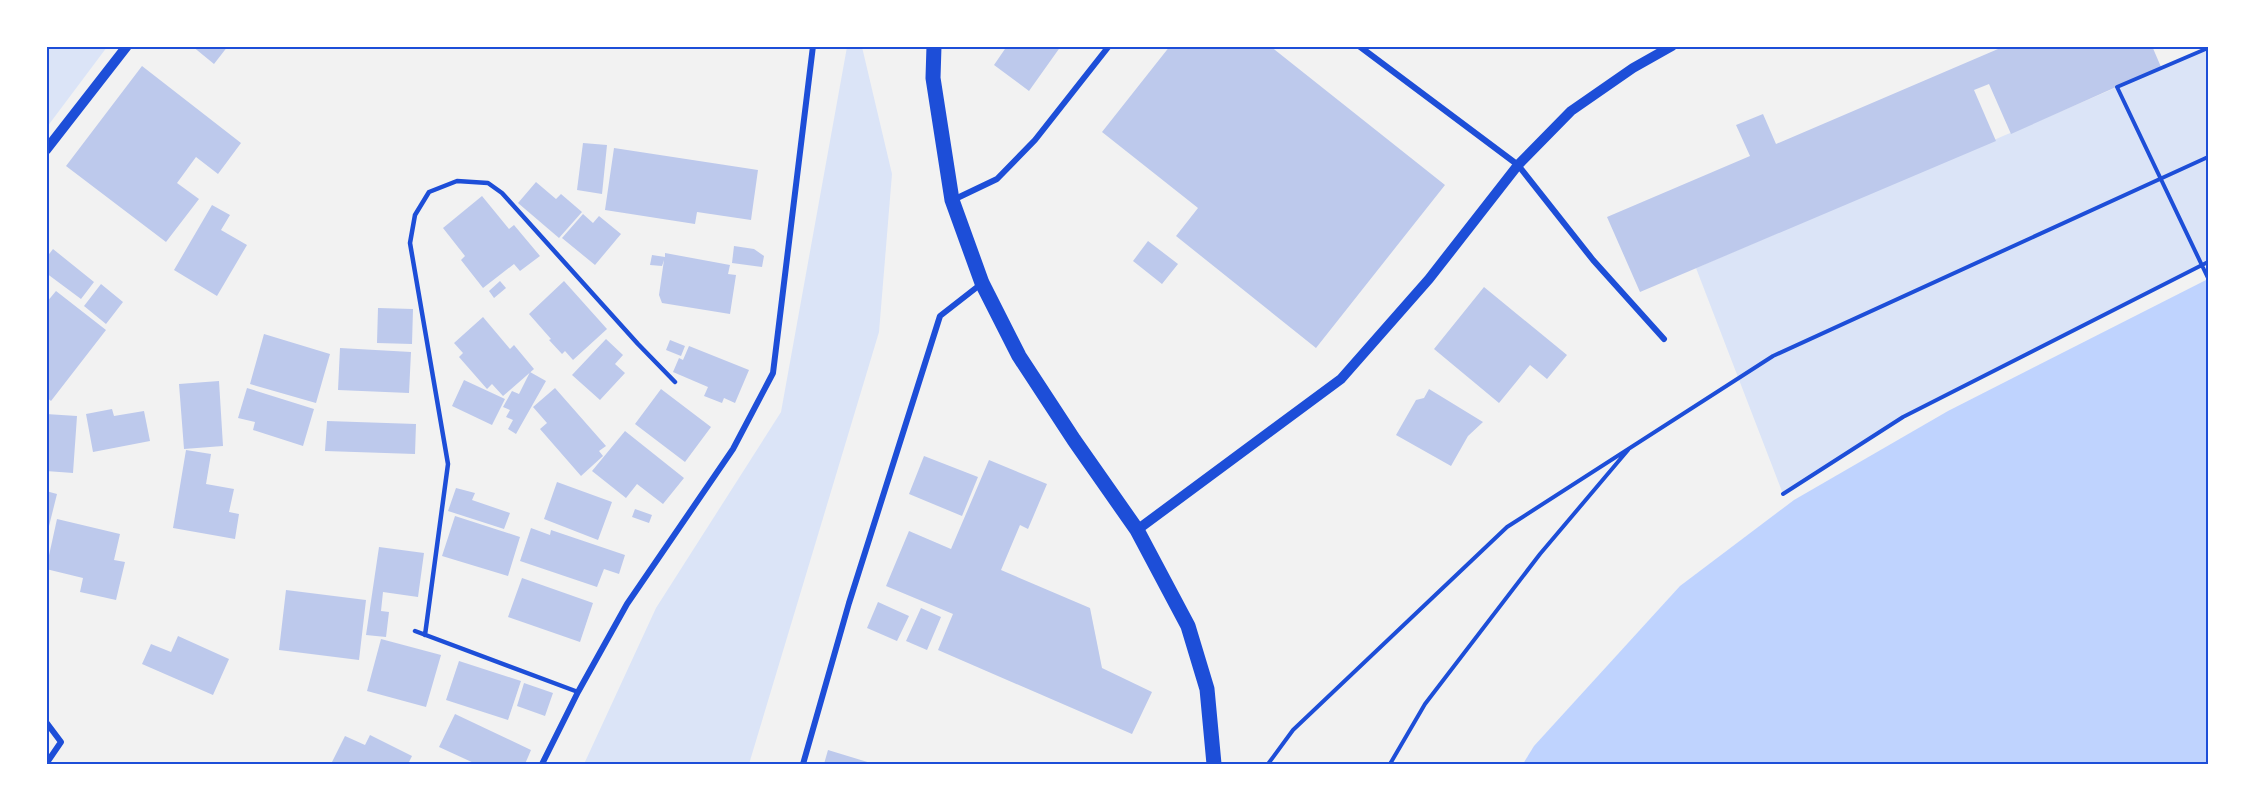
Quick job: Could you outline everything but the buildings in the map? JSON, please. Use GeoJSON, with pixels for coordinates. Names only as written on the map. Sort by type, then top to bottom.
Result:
{"type":"FeatureCollection","features":[{"type":"Feature","properties":{"kind":"main road"},"geometry":{"type":"LineString","coordinates":[[934,46],[933,78],[952,200],[982,283],[1019,356],[1137,530],[1188,626],[1207,689],[1214,765]]}},
{"type":"Feature","properties":{"kind":"street"},"geometry":{"type":"LineString","coordinates":[[46,150],[127,46]]}},
{"type":"Feature","properties":{"kind":"street"},"geometry":{"type":"LineString","coordinates":[[542,765],[578,692],[627,604],[733,449],[773,373],[813,46]]}},
{"type":"Feature","properties":{"kind":"street"},"geometry":{"type":"LineString","coordinates":[[952,200],[997,179],[1035,140],[1109,46]]}},
{"type":"Feature","properties":{"kind":"street"},"geometry":{"type":"LineString","coordinates":[[1359,46],[1518,165],[1593,260],[1664,339]]}},
{"type":"Feature","properties":{"kind":"street"},"geometry":{"type":"LineString","coordinates":[[1137,530],[1341,379],[1429,279],[1518,165],[1572,111],[1632,68],[1672,46]]}},
{"type":"Feature","properties":{"kind":"street"},"geometry":{"type":"LineString","coordinates":[[803,765],[849,603],[940,316],[982,283]]}},
{"type":"Feature","properties":{"kind":"street"},"geometry":{"type":"LineString","coordinates":[[46,722],[61,742],[46,764]]}},
{"type":"Feature","properties":{"kind":"lane"},"geometry":{"type":"LineString","coordinates":[[425,634],[448,464],[410,243],[415,215],[429,192],[457,182],[488,183],[502,193],[675,382]]}},
{"type":"Feature","properties":{"kind":"lane"},"geometry":{"type":"LineString","coordinates":[[415,631],[578,692]]}},
{"type":"Feature","properties":{"kind":"path"},"geometry":{"type":"LineString","coordinates":[[2208,48],[2117,87],[2208,278]]}},
{"type":"Feature","properties":{"kind":"path"},"geometry":{"type":"LineString","coordinates":[[1268,765],[1293,730],[1507,527],[1773,356],[2208,157]]}},
{"type":"Feature","properties":{"kind":"path"},"geometry":{"type":"LineString","coordinates":[[1783,494],[1903,417],[2208,262]]}},
{"type":"Feature","properties":{"kind":"path"},"geometry":{"type":"LineString","coordinates":[[1390,765],[1425,704],[1540,554],[1631,447]]}},
{"type":"Feature","properties":{"kind":"shaded area"},"geometry":{"type":"Polygon","coordinates":[[[46,47],[107,47],[47,127],[46,47]]]}},
{"type":"Feature","properties":{"kind":"shaded area"},"geometry":{"type":"Polygon","coordinates":[[[847,47],[862,47],[892,174],[879,332],[749,764],[584,764],[656,608],[781,412],[847,47]]]}},
{"type":"Feature","properties":{"kind":"shaded area"},"geometry":{"type":"Polygon","coordinates":[[[2208,48],[2208,262],[1903,417],[1783,494],[1696,268],[2208,48]]]}},
{"type":"Feature","properties":{"kind":"water"},"geometry":{"type":"Polygon","coordinates":[[[2208,279],[2208,764],[1523,764],[1534,746],[1680,586],[1794,500],[1948,411],[2208,279]]]}}]}
